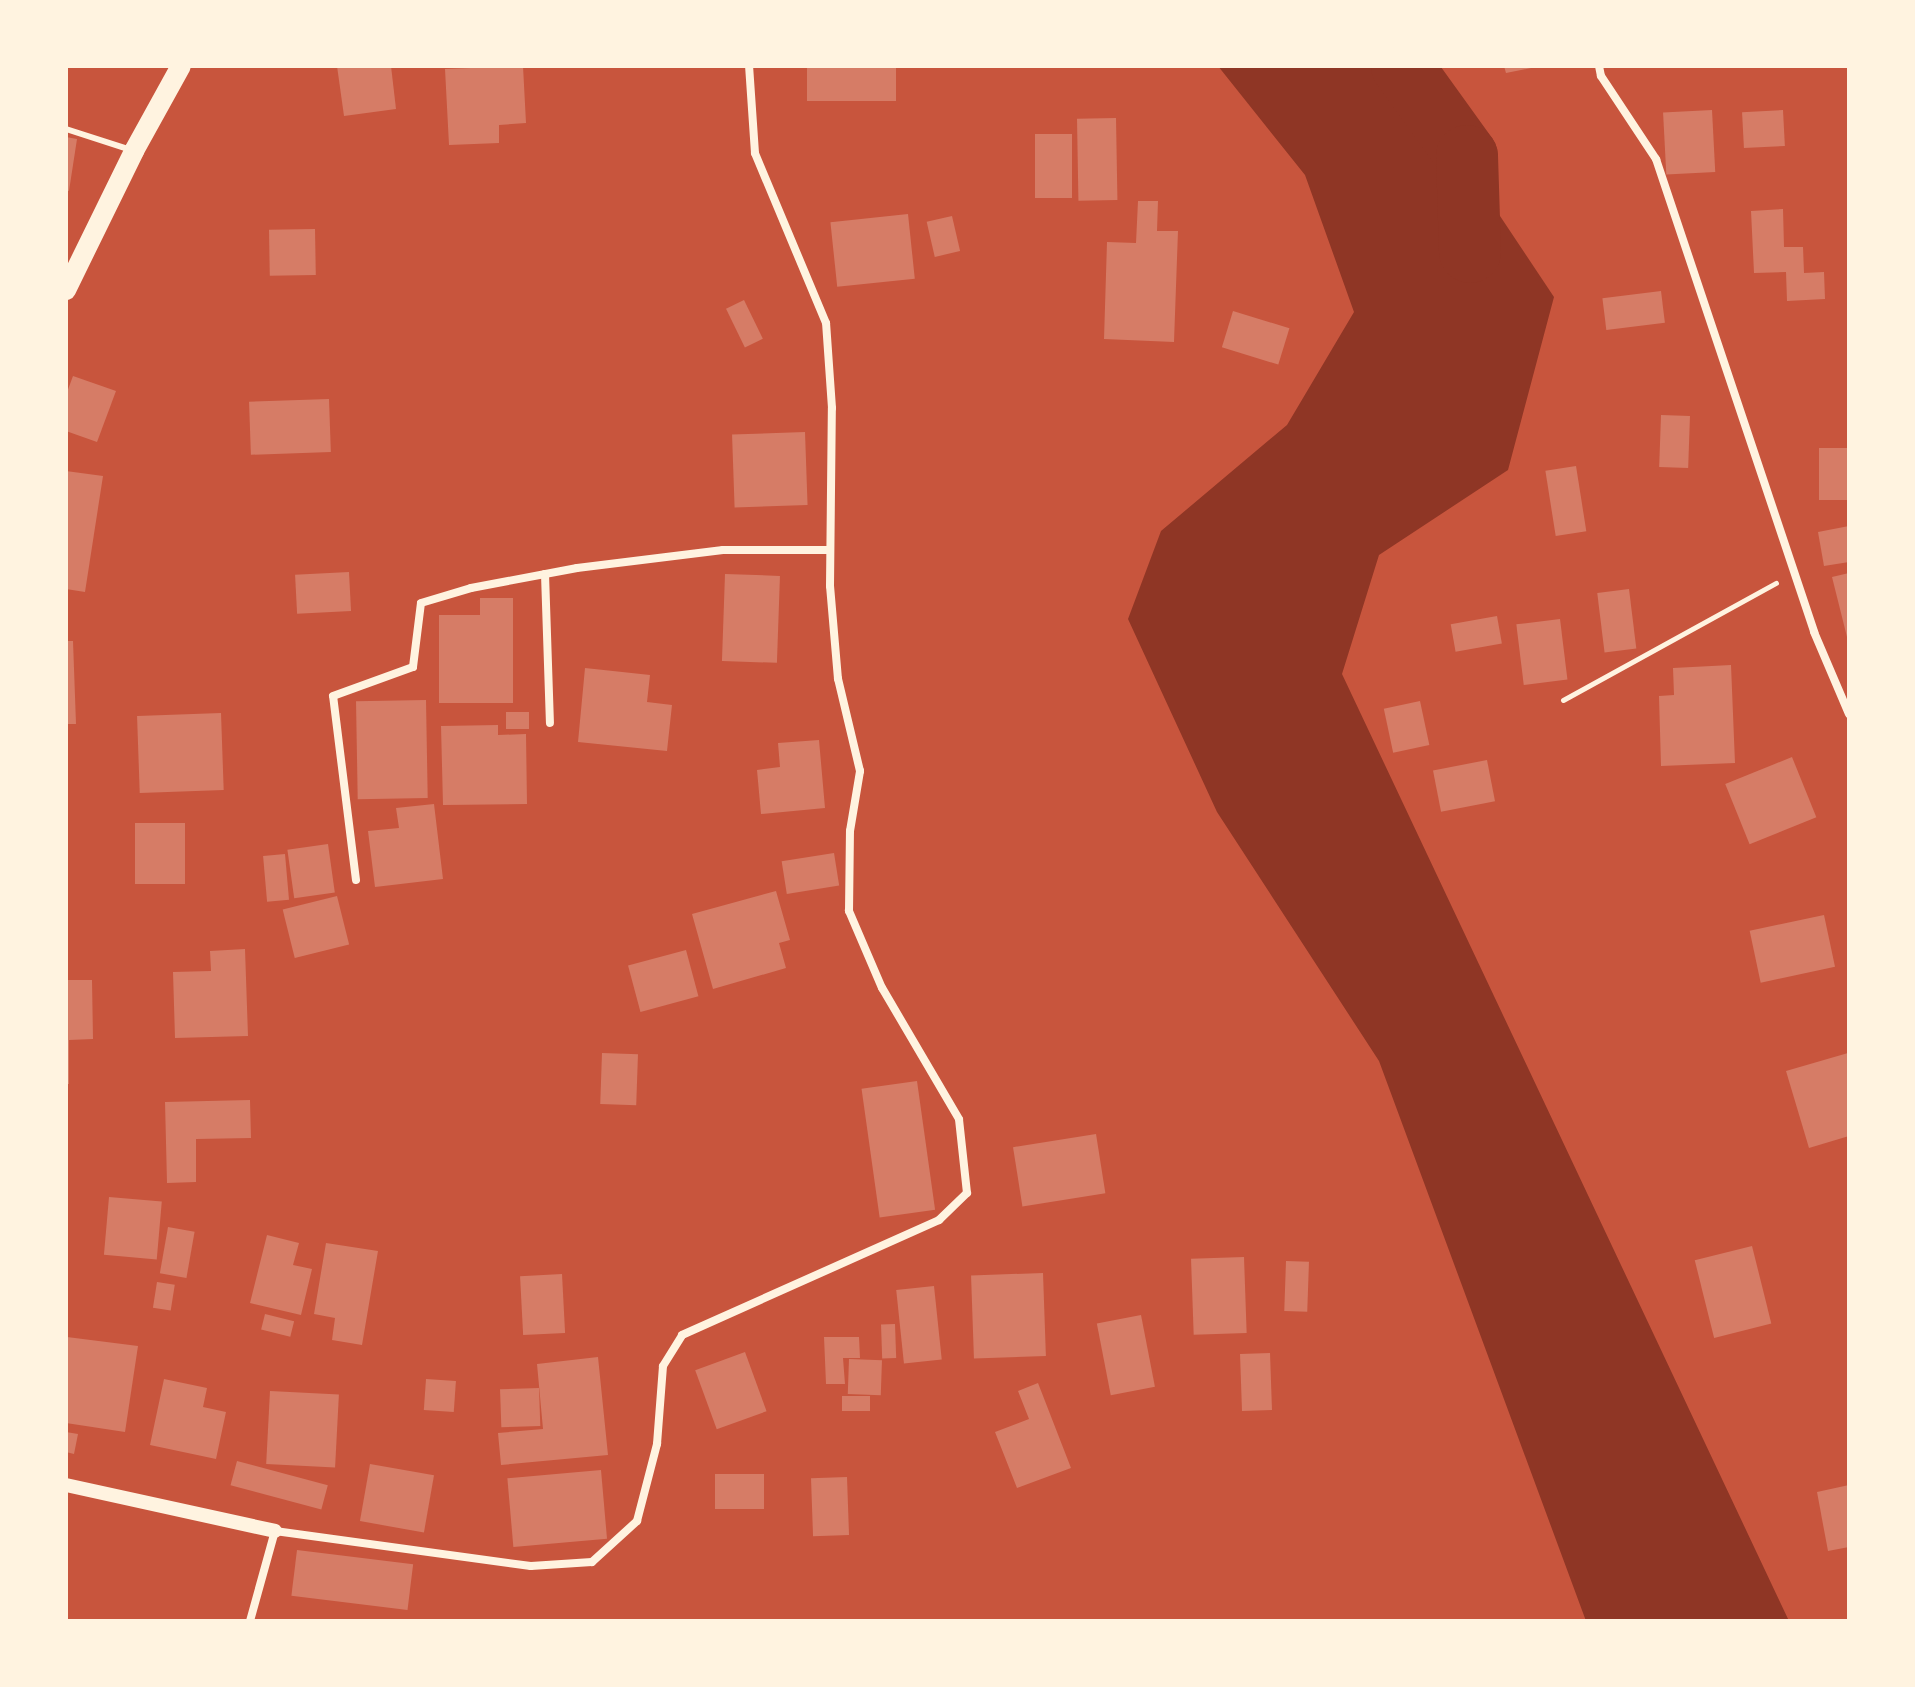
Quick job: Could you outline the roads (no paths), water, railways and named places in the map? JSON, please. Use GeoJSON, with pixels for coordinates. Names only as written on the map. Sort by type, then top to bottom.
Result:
{"type":"FeatureCollection","features":[{"type":"Feature","properties":{"kind":"main road"},"geometry":{"type":"LineString","coordinates":[[66,290],[134,151],[181,66]]}},
{"type":"Feature","properties":{"kind":"street"},"geometry":{"type":"LineString","coordinates":[[66,1485],[275,1531],[531,1566],[592,1562],[637,1521],[657,1444],[663,1366],[682,1335],[939,1220],[967,1193],[959,1119],[882,988],[849,911],[850,831],[860,771],[838,679],[830,550],[832,408],[826,323],[755,153],[749,66]]}},
{"type":"Feature","properties":{"kind":"street"},"geometry":{"type":"LineString","coordinates":[[1599,66],[1601,76],[1656,159],[1795,573],[1849,714]]}},
{"type":"Feature","properties":{"kind":"street"},"geometry":{"type":"LineString","coordinates":[[356,880],[333,696],[413,667],[421,603],[471,588],[545,574],[723,550],[830,550]]}},
{"type":"Feature","properties":{"kind":"street"},"geometry":{"type":"LineString","coordinates":[[545,574],[550,723]]}},
{"type":"Feature","properties":{"kind":"street"},"geometry":{"type":"LineString","coordinates":[[250,1621],[275,1531]]}},
{"type":"Feature","properties":{"kind":"lane"},"geometry":{"type":"LineString","coordinates":[[66,129],[134,151]]}},
{"type":"Feature","properties":{"kind":"waterway"},"geometry":{"type":"LineString","coordinates":[[1402,66],[1467,156],[1470,252]]}}]}
